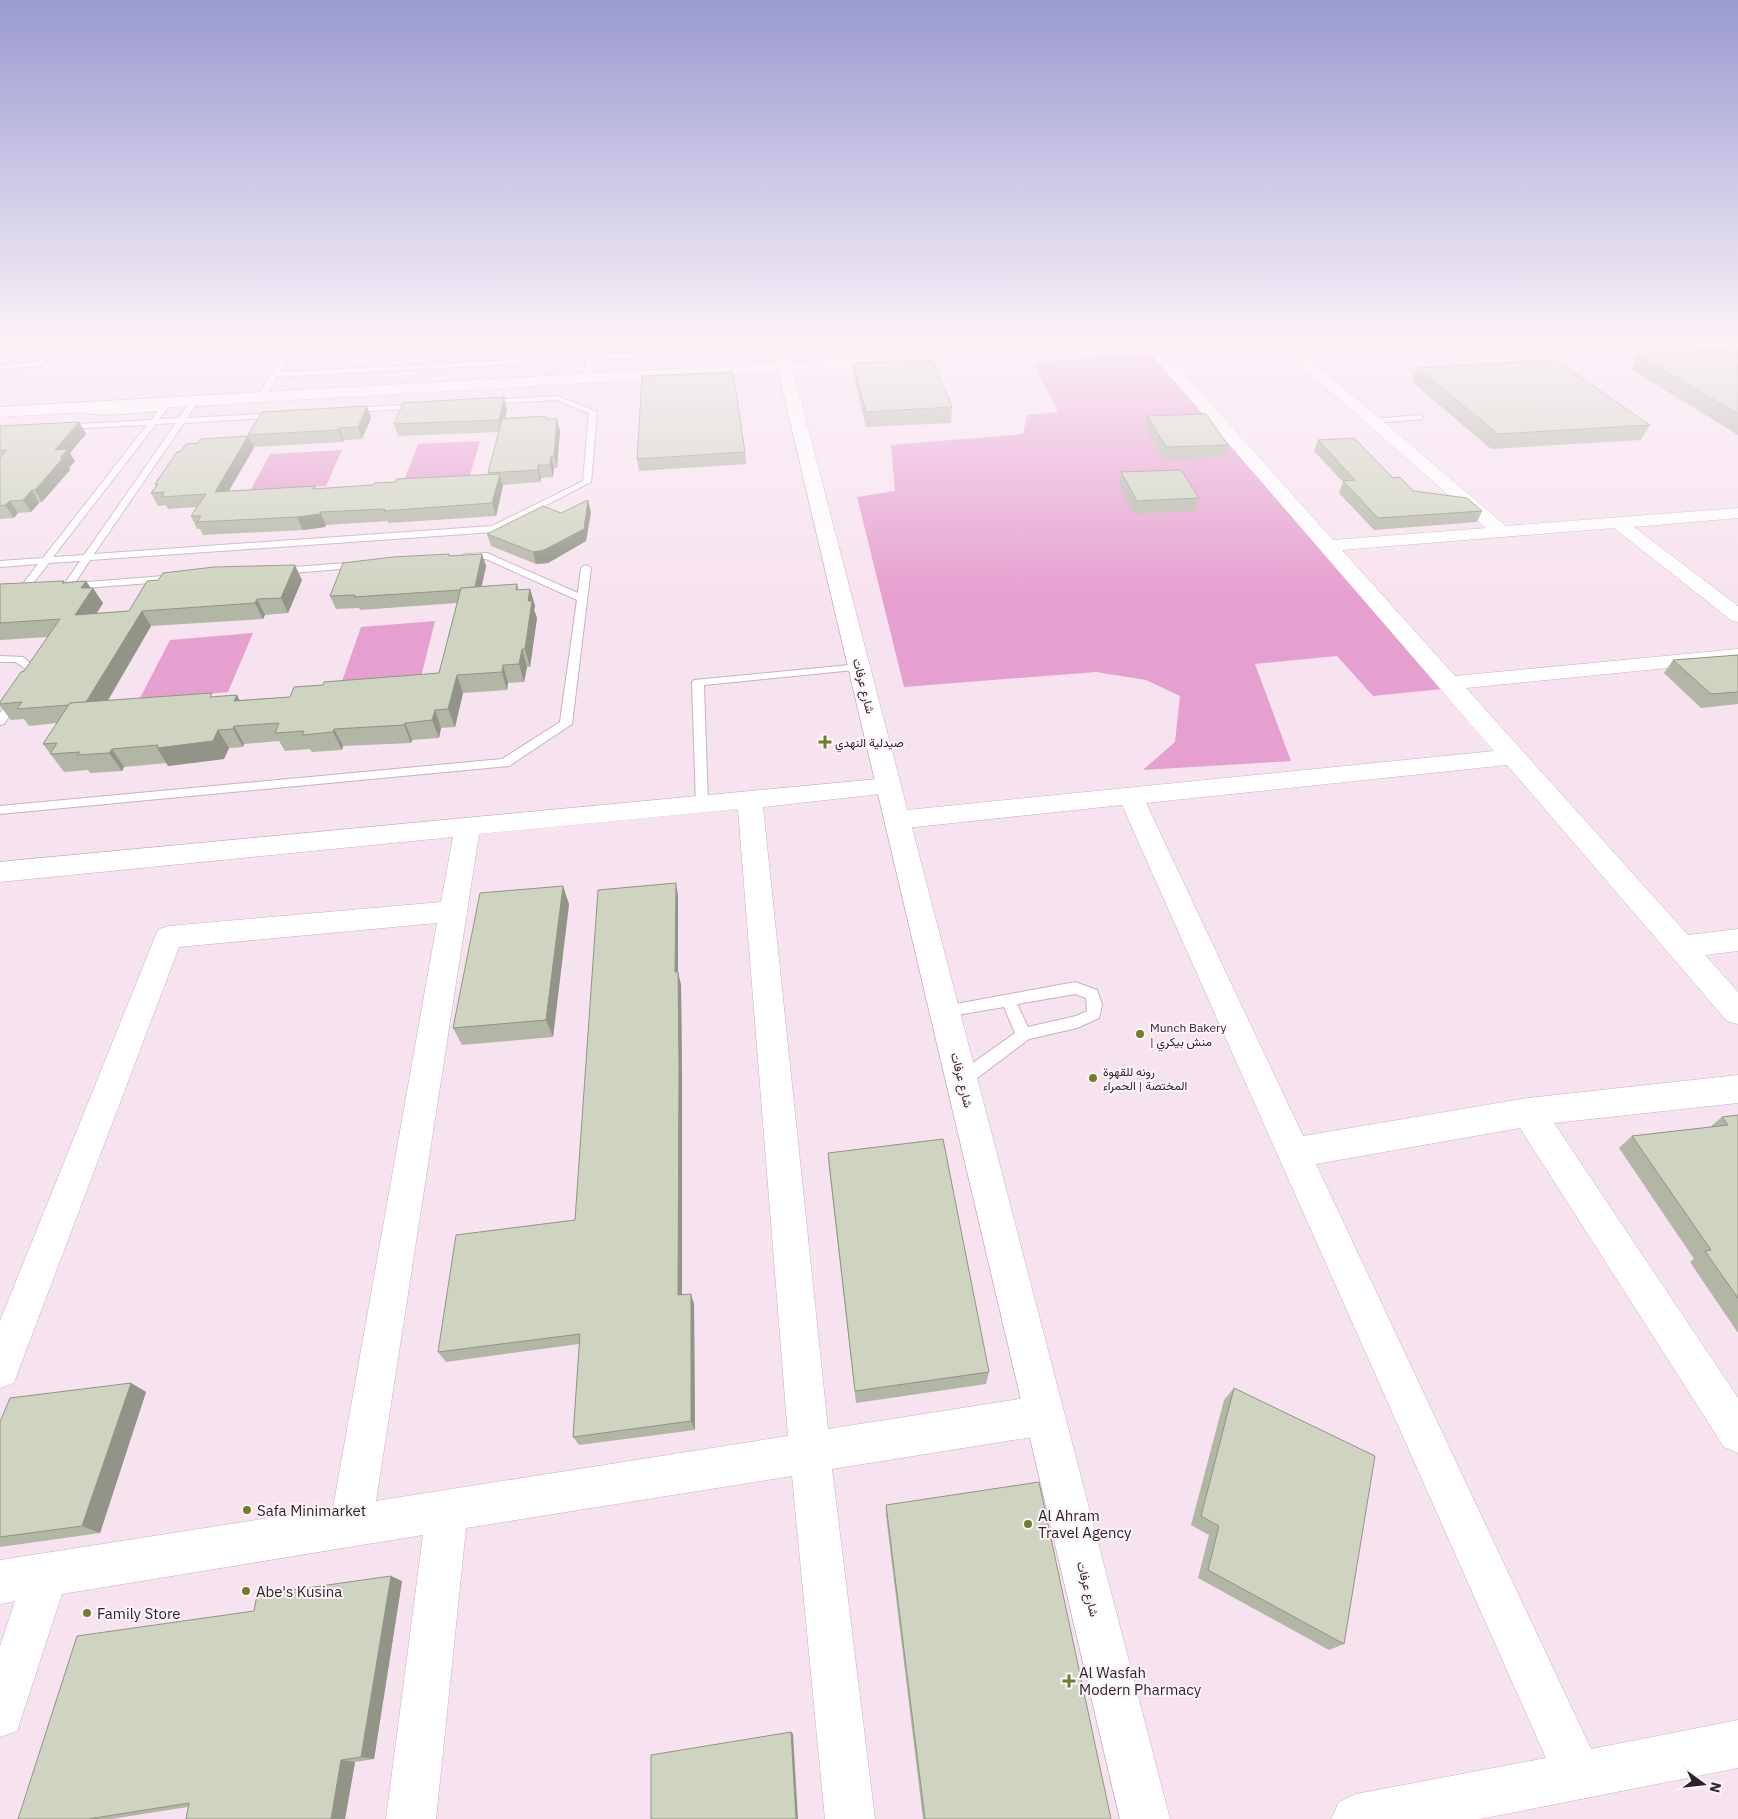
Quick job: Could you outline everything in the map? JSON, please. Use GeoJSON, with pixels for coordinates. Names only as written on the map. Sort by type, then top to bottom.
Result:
{"type":"FeatureCollection","features":[{"type":"Feature","properties":{"kind":"street","name":"شارع عرفات"},"geometry":{"type":"LineString","coordinates":[[800,425],[1145,1819]]}},
{"type":"Feature","properties":{"kind":"street"},"geometry":{"type":"LineString","coordinates":[[1220,425],[1738,1012]]}},
{"type":"Feature","properties":{"kind":"street"},"geometry":{"type":"LineString","coordinates":[[1379,425],[1502,532]]}},
{"type":"Feature","properties":{"kind":"street"},"geometry":{"type":"LineString","coordinates":[[1327,546],[1738,513]]}},
{"type":"Feature","properties":{"kind":"street"},"geometry":{"type":"LineString","coordinates":[[1618,522],[1738,616]]}},
{"type":"Feature","properties":{"kind":"street"},"geometry":{"type":"LineString","coordinates":[[1448,683],[1738,655]]}},
{"type":"Feature","properties":{"kind":"street"},"geometry":{"type":"LineString","coordinates":[[897,820],[1514,757]]}},
{"type":"Feature","properties":{"kind":"street"},"geometry":{"type":"LineString","coordinates":[[0,872],[702,806],[889,786]]}},
{"type":"Feature","properties":{"kind":"street"},"geometry":{"type":"LineString","coordinates":[[1130,796],[1578,1775]]}},
{"type":"Feature","properties":{"kind":"street"},"geometry":{"type":"LineString","coordinates":[[750,801],[810,1452],[850,1819]]}},
{"type":"Feature","properties":{"kind":"street"},"geometry":{"type":"LineString","coordinates":[[351,1526],[467,828]]}},
{"type":"Feature","properties":{"kind":"street"},"geometry":{"type":"LineString","coordinates":[[0,1369],[170,937],[453,911]]}},
{"type":"Feature","properties":{"kind":"street"},"geometry":{"type":"LineString","coordinates":[[1681,947],[1738,940]]}},
{"type":"Feature","properties":{"kind":"street"},"geometry":{"type":"LineString","coordinates":[[1293,1153],[1528,1112],[1738,1089]]}},
{"type":"Feature","properties":{"kind":"street"},"geometry":{"type":"LineString","coordinates":[[1528,1112],[1738,1433]]}},
{"type":"Feature","properties":{"kind":"street"},"geometry":{"type":"LineString","coordinates":[[0,1582],[1045,1414]]}},
{"type":"Feature","properties":{"kind":"street"},"geometry":{"type":"LineString","coordinates":[[412,1819],[447,1511]]}},
{"type":"Feature","properties":{"kind":"street"},"geometry":{"type":"LineString","coordinates":[[0,1714],[46,1575]]}},
{"type":"Feature","properties":{"kind":"street"},"geometry":{"type":"LineString","coordinates":[[1356,1819],[1738,1744]]}},
{"type":"Feature","properties":{"kind":"lane"},"geometry":{"type":"LineString","coordinates":[[57,427],[98,425]]}},
{"type":"Feature","properties":{"kind":"lane"},"geometry":{"type":"LineString","coordinates":[[42,588],[20,590],[45,561],[151,425]]}},
{"type":"Feature","properties":{"kind":"lane"},"geometry":{"type":"LineString","coordinates":[[180,425],[89,558],[64,587],[184,578]]}},
{"type":"Feature","properties":{"kind":"lane"},"geometry":{"type":"LineString","coordinates":[[0,564],[494,529],[587,482],[592,425]]}},
{"type":"Feature","properties":{"kind":"lane"},"geometry":{"type":"LineString","coordinates":[[459,558],[487,556],[582,599]]}},
{"type":"Feature","properties":{"kind":"lane"},"geometry":{"type":"LineString","coordinates":[[270,571],[375,564]]}},
{"type":"Feature","properties":{"kind":"lane"},"geometry":{"type":"LineString","coordinates":[[0,810],[505,764],[566,724],[586,568]]}},
{"type":"Feature","properties":{"kind":"lane"},"geometry":{"type":"LineString","coordinates":[[0,659],[19,659],[34,670],[0,721]]}},
{"type":"Feature","properties":{"kind":"lane"},"geometry":{"type":"LineString","coordinates":[[702,806],[698,682],[860,667]]}},
{"type":"Feature","properties":{"kind":"lane"},"geometry":{"type":"LineString","coordinates":[[945,1011],[1075,988],[1092,994],[1095,1005],[1094,1014],[1085,1020],[1033,1031],[1024,1035],[962,1080]]}},
{"type":"Feature","properties":{"kind":"lane"},"geometry":{"type":"LineString","coordinates":[[1008,1000],[1024,1035]]}},
{"type":"Feature","properties":{"kind":"shaded area"},"geometry":{"type":"Polygon","coordinates":[[[1025,425],[1214,425],[1452,688],[1373,696],[1337,656],[1255,664],[1291,761],[1143,770],[1175,742],[1180,696],[1146,680],[1096,672],[904,687],[857,497],[895,491],[891,445],[1023,434],[1025,425]]]}},
{"type":"Feature","properties":{"kind":"shaded area"},"geometry":{"type":"Polygon","coordinates":[[[480,441],[469,478],[404,481],[418,444],[480,441]]]}},
{"type":"Feature","properties":{"kind":"shaded area"},"geometry":{"type":"Polygon","coordinates":[[[342,450],[326,486],[250,491],[270,454],[342,450]]]}},
{"type":"Feature","properties":{"kind":"shaded area"},"geometry":{"type":"Polygon","coordinates":[[[435,621],[421,677],[341,684],[361,627],[435,621]]]}},
{"type":"Feature","properties":{"kind":"shaded area"},"geometry":{"type":"Polygon","coordinates":[[[253,633],[228,692],[139,700],[170,640],[253,633]]]}},
{"type":"Feature","properties":{"kind":"building"},"geometry":{"type":"Polygon","coordinates":[[[77,425],[55,450],[68,449],[60,458],[63,458],[35,490],[32,490],[23,500],[10,501],[0,506],[0,458],[7,450],[0,451],[0,426],[77,425]]]}},
{"type":"Feature","properties":{"kind":"building"},"geometry":{"type":"Polygon","coordinates":[[[254,425],[359,425],[358,427],[339,428],[338,430],[248,435],[254,425]]]}},
{"type":"Feature","properties":{"kind":"building"},"geometry":{"type":"Polygon","coordinates":[[[500,425],[557,425],[554,456],[551,456],[550,465],[538,465],[538,470],[488,473],[500,425]]]}},
{"type":"Feature","properties":{"kind":"building"},"geometry":{"type":"Polygon","coordinates":[[[639,425],[741,425],[745,452],[637,459],[639,425]]]}},
{"type":"Feature","properties":{"kind":"building"},"geometry":{"type":"Polygon","coordinates":[[[1152,425],[1214,425],[1228,445],[1166,447],[1152,425]]]}},
{"type":"Feature","properties":{"kind":"building"},"geometry":{"type":"Polygon","coordinates":[[[1487,425],[1650,425],[1498,434],[1487,425]]]}},
{"type":"Feature","properties":{"kind":"building"},"geometry":{"type":"Polygon","coordinates":[[[248,436],[215,492],[315,486],[313,489],[373,485],[375,483],[396,482],[397,479],[500,474],[492,503],[384,511],[385,509],[320,512],[320,514],[297,517],[197,522],[201,516],[191,516],[206,494],[162,497],[164,492],[151,493],[177,452],[180,452],[186,444],[198,443],[201,439],[248,436]]]}},
{"type":"Feature","properties":{"kind":"building"},"geometry":{"type":"Polygon","coordinates":[[[1354,438],[1393,478],[1400,477],[1413,491],[1467,498],[1482,511],[1378,518],[1343,481],[1355,480],[1318,440],[1354,438]]]}},
{"type":"Feature","properties":{"kind":"building"},"geometry":{"type":"Polygon","coordinates":[[[1181,470],[1199,498],[1137,501],[1121,472],[1181,470]]]}},
{"type":"Feature","properties":{"kind":"building"},"geometry":{"type":"Polygon","coordinates":[[[588,500],[584,529],[544,550],[533,552],[487,534],[543,506],[561,513],[588,500]]]}},
{"type":"Feature","properties":{"kind":"building"},"geometry":{"type":"Polygon","coordinates":[[[449,554],[449,556],[482,554],[475,587],[461,588],[460,590],[354,597],[355,595],[330,596],[343,563],[393,557],[449,554]]]}},
{"type":"Feature","properties":{"kind":"building"},"geometry":{"type":"Polygon","coordinates":[[[295,565],[281,598],[257,599],[255,603],[142,611],[86,702],[17,709],[22,702],[0,704],[60,619],[0,623],[0,584],[86,581],[81,588],[93,588],[75,615],[129,611],[147,581],[158,580],[163,573],[214,567],[295,565]]]}},
{"type":"Feature","properties":{"kind":"building"},"geometry":{"type":"Polygon","coordinates":[[[517,584],[516,590],[530,589],[528,601],[532,601],[525,649],[522,649],[519,664],[503,665],[502,672],[457,675],[448,709],[435,710],[432,720],[405,723],[404,725],[334,729],[333,732],[302,735],[304,731],[275,733],[279,723],[234,726],[233,729],[218,730],[213,741],[157,748],[158,745],[112,749],[109,753],[77,755],[80,752],[50,754],[57,743],[43,744],[70,703],[212,693],[210,697],[237,695],[234,701],[290,697],[294,687],[323,685],[324,682],[439,673],[461,588],[517,584]]]}},
{"type":"Feature","properties":{"kind":"building"},"geometry":{"type":"Polygon","coordinates":[[[1738,655],[1738,692],[1711,694],[1673,660],[1738,655]]]}},
{"type":"Feature","properties":{"kind":"building"},"geometry":{"type":"Polygon","coordinates":[[[676,883],[675,972],[678,972],[679,1065],[678,1295],[691,1294],[691,1421],[573,1437],[580,1334],[438,1352],[456,1235],[575,1220],[598,890],[676,883]]]}},
{"type":"Feature","properties":{"kind":"building"},"geometry":{"type":"Polygon","coordinates":[[[563,886],[546,1020],[453,1028],[480,893],[563,886]]]}},
{"type":"Feature","properties":{"kind":"building"},"geometry":{"type":"Polygon","coordinates":[[[1738,1115],[1738,1298],[1705,1251],[1711,1250],[1632,1136],[1728,1125],[1722,1117],[1738,1115]]]}},
{"type":"Feature","properties":{"kind":"building"},"geometry":{"type":"Polygon","coordinates":[[[943,1139],[989,1372],[855,1391],[828,1153],[943,1139]]]}},
{"type":"Feature","properties":{"kind":"building"},"geometry":{"type":"Polygon","coordinates":[[[131,1383],[82,1526],[0,1537],[0,1422],[10,1398],[131,1383]]]}},
{"type":"Feature","properties":{"kind":"building"},"geometry":{"type":"Polygon","coordinates":[[[1234,1388],[1375,1456],[1344,1644],[1208,1570],[1219,1526],[1201,1516],[1234,1388]]]}},
{"type":"Feature","properties":{"kind":"building"},"geometry":{"type":"Polygon","coordinates":[[[1039,1482],[1111,1819],[925,1819],[886,1505],[1039,1482]]]}},
{"type":"Feature","properties":{"kind":"building"},"geometry":{"type":"Polygon","coordinates":[[[391,1576],[361,1757],[341,1760],[331,1819],[186,1819],[189,1803],[88,1819],[18,1819],[77,1636],[254,1611],[257,1595],[391,1576]]]}},
{"type":"Feature","properties":{"kind":"building"},"geometry":{"type":"Polygon","coordinates":[[[791,1732],[796,1819],[651,1819],[651,1755],[791,1732]]]}},
{"type":"Feature","properties":{"kind":"place","name":"صيدلية النهدي"},"geometry":{"type":"Point","coordinates":[825,742]}},
{"type":"Feature","properties":{"kind":"place","name":"Munch Bakery | منش بيكري"},"geometry":{"type":"Point","coordinates":[1140,1034]}},
{"type":"Feature","properties":{"kind":"place","name":"رونه للقهوة المختصة | الحمراء"},"geometry":{"type":"Point","coordinates":[1093,1078]}},
{"type":"Feature","properties":{"kind":"place","name":"Safa Minimarket"},"geometry":{"type":"Point","coordinates":[247,1510]}},
{"type":"Feature","properties":{"kind":"place","name":"Al Ahram Travel Agency"},"geometry":{"type":"Point","coordinates":[1028,1524]}},
{"type":"Feature","properties":{"kind":"place","name":"Abe's Kusina"},"geometry":{"type":"Point","coordinates":[246,1591]}},
{"type":"Feature","properties":{"kind":"place","name":"Family Store"},"geometry":{"type":"Point","coordinates":[87,1613]}},
{"type":"Feature","properties":{"kind":"place","name":"Al Wasfah Modern Pharmacy"},"geometry":{"type":"Point","coordinates":[1069,1681]}}]}
